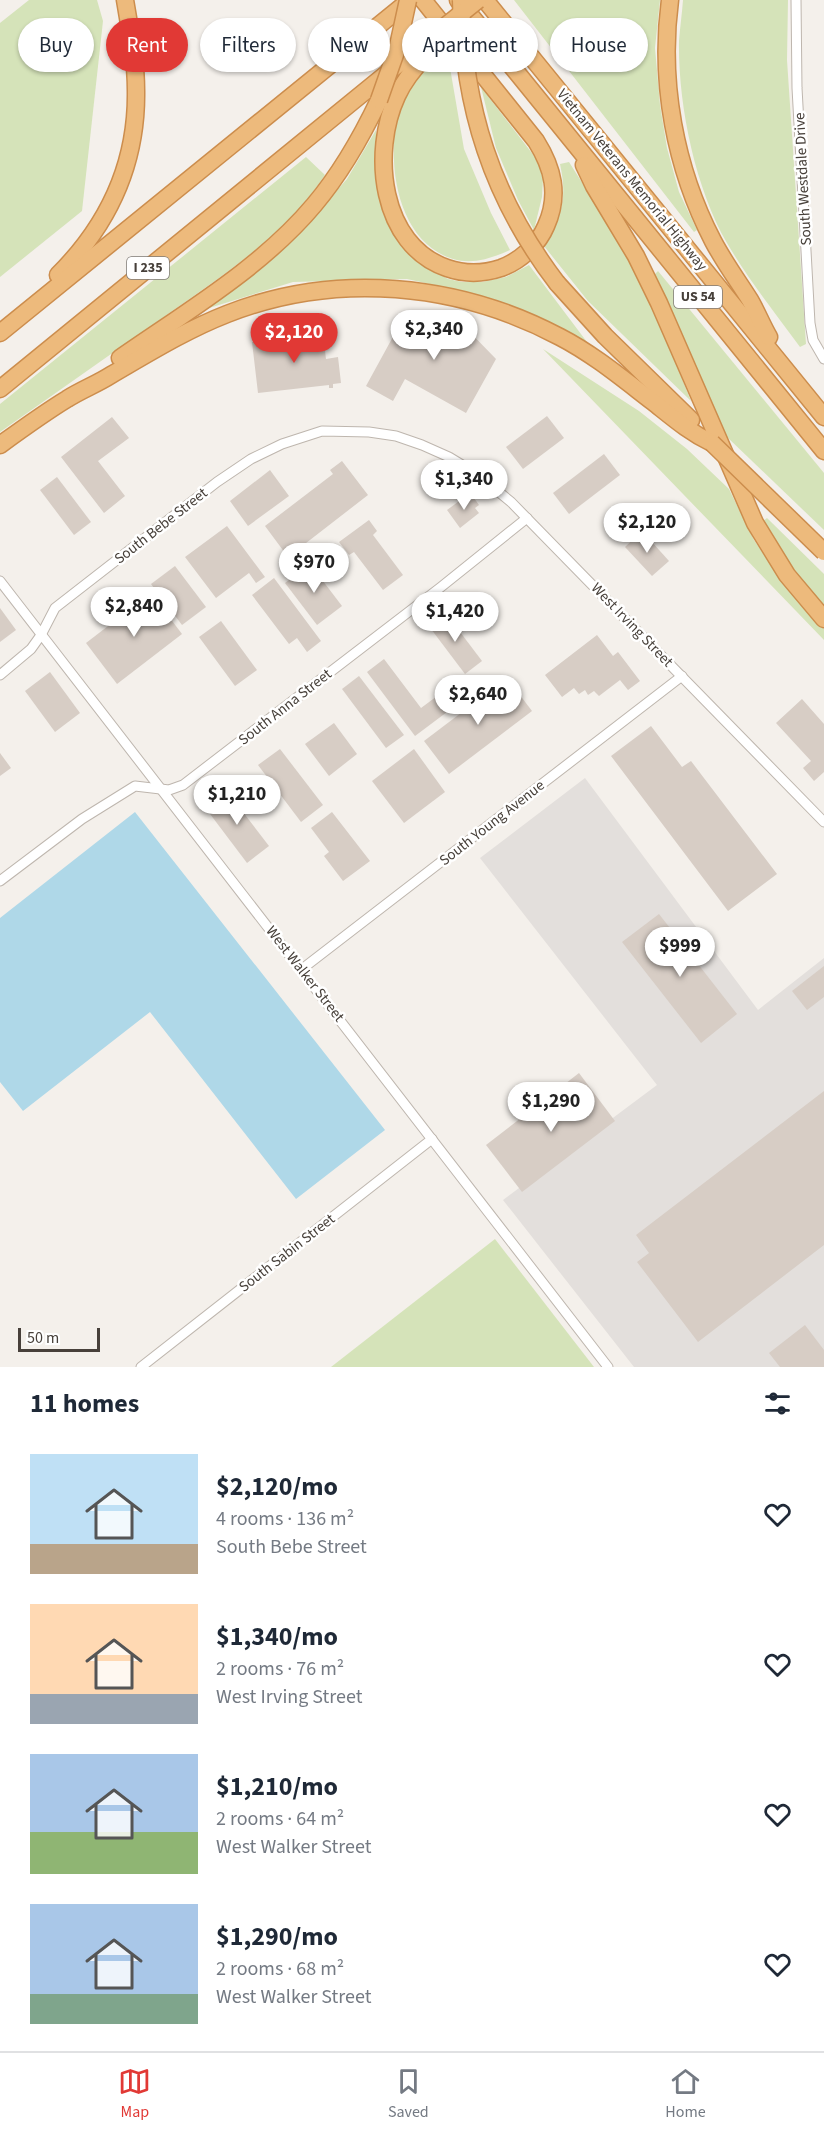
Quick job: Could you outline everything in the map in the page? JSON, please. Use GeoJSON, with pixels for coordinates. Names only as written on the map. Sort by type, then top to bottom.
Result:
{"type":"FeatureCollection","features":[{"type":"Feature","properties":{"kind":"highway"},"geometry":{"type":"LineString","coordinates":[[39,302],[50,283],[94,234],[106,216],[121,182],[134,128],[136,92],[125,0]]}},
{"type":"Feature","properties":{"kind":"highway"},"geometry":{"type":"LineString","coordinates":[[423,0],[437,18]]}},
{"type":"Feature","properties":{"kind":"highway"},"geometry":{"type":"LineString","coordinates":[[460,0],[465,67],[474,114],[497,185],[520,230],[542,263],[580,309],[712,443],[824,552]]}},
{"type":"Feature","properties":{"kind":"highway","name":"Vietnam Veterans Memorial Highway"},"geometry":{"type":"LineString","coordinates":[[460,0],[824,451]]}},
{"type":"Feature","properties":{"kind":"highway","name":"I 235"},"geometry":{"type":"LineString","coordinates":[[456,18],[478,0]]}},
{"type":"Feature","properties":{"kind":"highway","name":"Vietnam Veterans Memorial Highway"},"geometry":{"type":"LineString","coordinates":[[485,0],[824,417]]}},
{"type":"Feature","properties":{"kind":"highway"},"geometry":{"type":"LineString","coordinates":[[670,0],[667,45],[669,91],[684,171],[713,241],[749,300],[784,368]]}},
{"type":"Feature","properties":{"kind":"highway"},"geometry":{"type":"LineString","coordinates":[[70,397],[255,262],[313,207],[357,144],[379,100],[399,46],[407,2]]}},
{"type":"Feature","properties":{"kind":"highway","name":"I 235"},"geometry":{"type":"LineString","coordinates":[[0,333],[407,2]]}},
{"type":"Feature","properties":{"kind":"highway","name":"I 235"},"geometry":{"type":"LineString","coordinates":[[0,389],[402,65]]}},
{"type":"Feature","properties":{"kind":"highway"},"geometry":{"type":"LineString","coordinates":[[411,72],[393,106],[384,145],[383,159],[391,208],[400,227],[421,253],[432,261],[453,270],[486,272],[514,262],[538,241],[552,210],[554,186],[545,155],[536,141],[481,72]]}},
{"type":"Feature","properties":{"kind":"highway"},"geometry":{"type":"LineString","coordinates":[[574,142],[594,186],[636,256],[659,303],[755,523],[787,574],[824,619]]}},
{"type":"Feature","properties":{"kind":"highway"},"geometry":{"type":"LineString","coordinates":[[0,445],[70,397],[179,336],[246,307],[289,295],[352,288],[435,293],[474,302],[510,314],[552,333],[583,351],[630,384],[693,434],[712,443]]}},
{"type":"Feature","properties":{"kind":"street","name":"South Westdale Drive"},"geometry":{"type":"LineString","coordinates":[[796,0],[797,88],[810,323],[813,340],[823,356]]}},
{"type":"Feature","properties":{"kind":"street","name":"South Bebe Street"},"geometry":{"type":"LineString","coordinates":[[0,675],[31,649],[55,608],[217,482],[251,459],[282,444],[322,431],[355,431]]}},
{"type":"Feature","properties":{"kind":"street","name":"West Irving Street"},"geometry":{"type":"LineString","coordinates":[[355,431],[396,436],[449,457],[477,474],[511,502],[824,822]]}},
{"type":"Feature","properties":{"kind":"street","name":"South Anna Street"},"geometry":{"type":"LineString","coordinates":[[0,881],[115,796],[135,786],[169,790],[183,785],[527,518]]}},
{"type":"Feature","properties":{"kind":"street","name":"West Walker Street"},"geometry":{"type":"LineString","coordinates":[[0,582],[608,1367]]}},
{"type":"Feature","properties":{"kind":"street","name":"South Young Avenue"},"geometry":{"type":"LineString","coordinates":[[302,969],[682,676]]}},
{"type":"Feature","properties":{"kind":"street","name":"South Sabin Street"},"geometry":{"type":"LineString","coordinates":[[141,1367],[432,1139]]}},
{"type":"Feature","properties":{"kind":"shaded area"},"geometry":{"type":"Polygon","coordinates":[[[585,778],[758,1010],[824,958],[824,1367],[634,1367],[503,1200],[657,1085],[480,858],[585,778]]]}},
{"type":"Feature","properties":{"kind":"green space"},"geometry":{"type":"Polygon","coordinates":[[[29,0],[97,0],[103,21],[82,211],[0,277],[0,23],[29,0]]]}},
{"type":"Feature","properties":{"kind":"green space"},"geometry":{"type":"Polygon","coordinates":[[[514,0],[660,0],[655,48],[660,105],[667,148],[679,192],[697,230],[694,232],[570,72],[648,72],[648,18],[550,18],[550,46],[538,31],[538,18],[528,18],[514,0]]]}},
{"type":"Feature","properties":{"kind":"green space"},"geometry":{"type":"Polygon","coordinates":[[[683,0],[788,0],[787,60],[806,344],[800,347],[762,296],[727,243],[697,171],[685,118],[679,66],[683,0]]]}},
{"type":"Feature","properties":{"kind":"green space"},"geometry":{"type":"Polygon","coordinates":[[[419,72],[451,72],[464,149],[491,213],[510,250],[482,260],[453,259],[433,249],[417,233],[405,213],[394,165],[394,140],[404,96],[419,72]]]}},
{"type":"Feature","properties":{"kind":"green space"},"geometry":{"type":"Polygon","coordinates":[[[481,87],[538,161],[543,179],[542,197],[534,230],[518,200],[496,148],[481,87]]]}},
{"type":"Feature","properties":{"kind":"green space"},"geometry":{"type":"Polygon","coordinates":[[[376,130],[376,161],[401,243],[418,262],[448,279],[462,282],[482,282],[506,277],[529,265],[593,350],[562,330],[518,308],[457,290],[407,279],[293,282],[206,309],[266,265],[307,224],[347,179],[376,130]]]}},
{"type":"Feature","properties":{"kind":"green space"},"geometry":{"type":"Polygon","coordinates":[[[306,157],[325,175],[309,197],[271,237],[206,288],[0,432],[0,404],[306,157]]]}},
{"type":"Feature","properties":{"kind":"green space"},"geometry":{"type":"Polygon","coordinates":[[[569,162],[614,233],[649,297],[691,401],[588,301],[544,246],[559,216],[563,198],[560,164],[569,162]]]}},
{"type":"Feature","properties":{"kind":"green space"},"geometry":{"type":"Polygon","coordinates":[[[658,271],[824,473],[824,530],[727,437],[654,275],[658,271]]]}},
{"type":"Feature","properties":{"kind":"green space"},"geometry":{"type":"Polygon","coordinates":[[[543,349],[639,411],[687,449],[729,489],[754,540],[782,581],[824,629],[824,640],[543,349]]]}},
{"type":"Feature","properties":{"kind":"green space"},"geometry":{"type":"Polygon","coordinates":[[[767,518],[824,574],[824,608],[803,585],[762,522],[767,518]]]}},
{"type":"Feature","properties":{"kind":"green space"},"geometry":{"type":"Polygon","coordinates":[[[495,1239],[594,1367],[331,1367],[495,1239]]]}},
{"type":"Feature","properties":{"kind":"water"},"geometry":{"type":"Polygon","coordinates":[[[135,812],[385,1130],[296,1199],[150,1012],[23,1111],[0,1082],[0,918],[135,812]]]}},
{"type":"Feature","properties":{"kind":"building"},"geometry":{"type":"Polygon","coordinates":[[[406,313],[456,318],[496,359],[466,413],[405,379],[393,401],[366,386],[406,313]]]}},
{"type":"Feature","properties":{"kind":"building"},"geometry":{"type":"Polygon","coordinates":[[[323,334],[326,359],[338,357],[341,383],[333,384],[333,388],[329,388],[329,385],[258,393],[252,342],[323,334]]]}},
{"type":"Feature","properties":{"kind":"building"},"geometry":{"type":"Polygon","coordinates":[[[547,416],[564,438],[523,469],[506,447],[547,416]]]}},
{"type":"Feature","properties":{"kind":"building"},"geometry":{"type":"Polygon","coordinates":[[[112,417],[129,438],[98,461],[125,496],[104,513],[61,457],[112,417]]]}},
{"type":"Feature","properties":{"kind":"building"},"geometry":{"type":"Polygon","coordinates":[[[604,454],[620,475],[569,514],[553,493],[604,454]]]}},
{"type":"Feature","properties":{"kind":"building"},"geometry":{"type":"Polygon","coordinates":[[[342,461],[368,495],[288,557],[265,526],[333,474],[330,470],[342,461]]]}},
{"type":"Feature","properties":{"kind":"building"},"geometry":{"type":"Polygon","coordinates":[[[270,470],[289,496],[248,526],[230,501],[270,470]]]}},
{"type":"Feature","properties":{"kind":"building"},"geometry":{"type":"Polygon","coordinates":[[[57,477],[91,522],[74,535],[40,490],[57,477]]]}},
{"type":"Feature","properties":{"kind":"building"},"geometry":{"type":"Polygon","coordinates":[[[466,496],[470,501],[474,498],[479,505],[475,508],[479,513],[460,528],[447,510],[466,496]]]}},
{"type":"Feature","properties":{"kind":"building"},"geometry":{"type":"Polygon","coordinates":[[[369,520],[377,531],[373,535],[403,575],[383,590],[354,552],[349,555],[339,542],[369,520]]]}},
{"type":"Feature","properties":{"kind":"building"},"geometry":{"type":"Polygon","coordinates":[[[227,526],[265,577],[256,583],[249,573],[216,598],[185,557],[227,526]]]}},
{"type":"Feature","properties":{"kind":"building"},"geometry":{"type":"Polygon","coordinates":[[[642,531],[669,561],[652,576],[625,547],[642,531]]]}},
{"type":"Feature","properties":{"kind":"building"},"geometry":{"type":"Polygon","coordinates":[[[310,564],[342,606],[317,625],[285,583],[310,564]]]}},
{"type":"Feature","properties":{"kind":"building"},"geometry":{"type":"Polygon","coordinates":[[[175,566],[206,607],[182,625],[151,584],[175,566]]]}},
{"type":"Feature","properties":{"kind":"building"},"geometry":{"type":"Polygon","coordinates":[[[274,578],[321,641],[307,652],[297,638],[289,644],[252,595],[274,578]]]}},
{"type":"Feature","properties":{"kind":"building"},"geometry":{"type":"Polygon","coordinates":[[[151,593],[182,634],[117,684],[86,643],[151,593]]]}},
{"type":"Feature","properties":{"kind":"building"},"geometry":{"type":"Polygon","coordinates":[[[0,608],[16,630],[0,642],[0,608]]]}},
{"type":"Feature","properties":{"kind":"building"},"geometry":{"type":"Polygon","coordinates":[[[445,612],[482,661],[465,674],[428,625],[445,612]]]}},
{"type":"Feature","properties":{"kind":"building"},"geometry":{"type":"Polygon","coordinates":[[[221,621],[257,670],[235,686],[199,637],[221,621]]]}},
{"type":"Feature","properties":{"kind":"building"},"geometry":{"type":"Polygon","coordinates":[[[597,635],[613,656],[618,652],[640,681],[628,690],[620,680],[599,696],[594,691],[588,695],[585,690],[579,694],[574,688],[562,697],[545,675],[597,635]]]}},
{"type":"Feature","properties":{"kind":"building"},"geometry":{"type":"Polygon","coordinates":[[[384,659],[421,708],[460,679],[471,694],[415,736],[367,672],[384,659]]]}},
{"type":"Feature","properties":{"kind":"building"},"geometry":{"type":"Polygon","coordinates":[[[50,672],[80,713],[55,732],[25,691],[50,672]]]}},
{"type":"Feature","properties":{"kind":"building"},"geometry":{"type":"Polygon","coordinates":[[[359,676],[404,735],[386,748],[342,689],[359,676]]]}},
{"type":"Feature","properties":{"kind":"building"},"geometry":{"type":"Polygon","coordinates":[[[507,678],[532,711],[449,774],[424,741],[507,678]]]}},
{"type":"Feature","properties":{"kind":"building"},"geometry":{"type":"Polygon","coordinates":[[[802,699],[824,724],[824,772],[814,781],[803,768],[811,761],[776,723],[802,699]]]}},
{"type":"Feature","properties":{"kind":"building"},"geometry":{"type":"Polygon","coordinates":[[[334,723],[357,754],[329,776],[305,744],[334,723]]]}},
{"type":"Feature","properties":{"kind":"building"},"geometry":{"type":"Polygon","coordinates":[[[651,726],[682,767],[691,761],[777,874],[728,911],[611,756],[651,726]]]}},
{"type":"Feature","properties":{"kind":"building"},"geometry":{"type":"Polygon","coordinates":[[[280,749],[323,805],[301,822],[258,765],[280,749]]]}},
{"type":"Feature","properties":{"kind":"building"},"geometry":{"type":"Polygon","coordinates":[[[414,749],[445,792],[404,823],[372,781],[414,749]]]}},
{"type":"Feature","properties":{"kind":"building"},"geometry":{"type":"Polygon","coordinates":[[[0,753],[11,768],[0,776],[0,753]]]}},
{"type":"Feature","properties":{"kind":"building"},"geometry":{"type":"Polygon","coordinates":[[[226,790],[269,846],[247,863],[204,806],[226,790]]]}},
{"type":"Feature","properties":{"kind":"building"},"geometry":{"type":"Polygon","coordinates":[[[332,812],[370,861],[343,881],[324,856],[329,852],[311,828],[332,812]]]}},
{"type":"Feature","properties":{"kind":"building"},"geometry":{"type":"Polygon","coordinates":[[[659,914],[737,1014],[701,1043],[622,942],[659,914]]]}},
{"type":"Feature","properties":{"kind":"building"},"geometry":{"type":"Polygon","coordinates":[[[824,966],[824,997],[807,1010],[792,991],[824,966]]]}},
{"type":"Feature","properties":{"kind":"building"},"geometry":{"type":"Polygon","coordinates":[[[579,1073],[615,1121],[522,1192],[486,1145],[579,1073]]]}},
{"type":"Feature","properties":{"kind":"building"},"geometry":{"type":"Polygon","coordinates":[[[824,1091],[824,1245],[698,1342],[637,1262],[649,1253],[636,1235],[824,1091]]]}},
{"type":"Feature","properties":{"kind":"building"},"geometry":{"type":"Polygon","coordinates":[[[805,1325],[824,1350],[824,1367],[780,1367],[769,1353],[805,1325]]]}}]}
